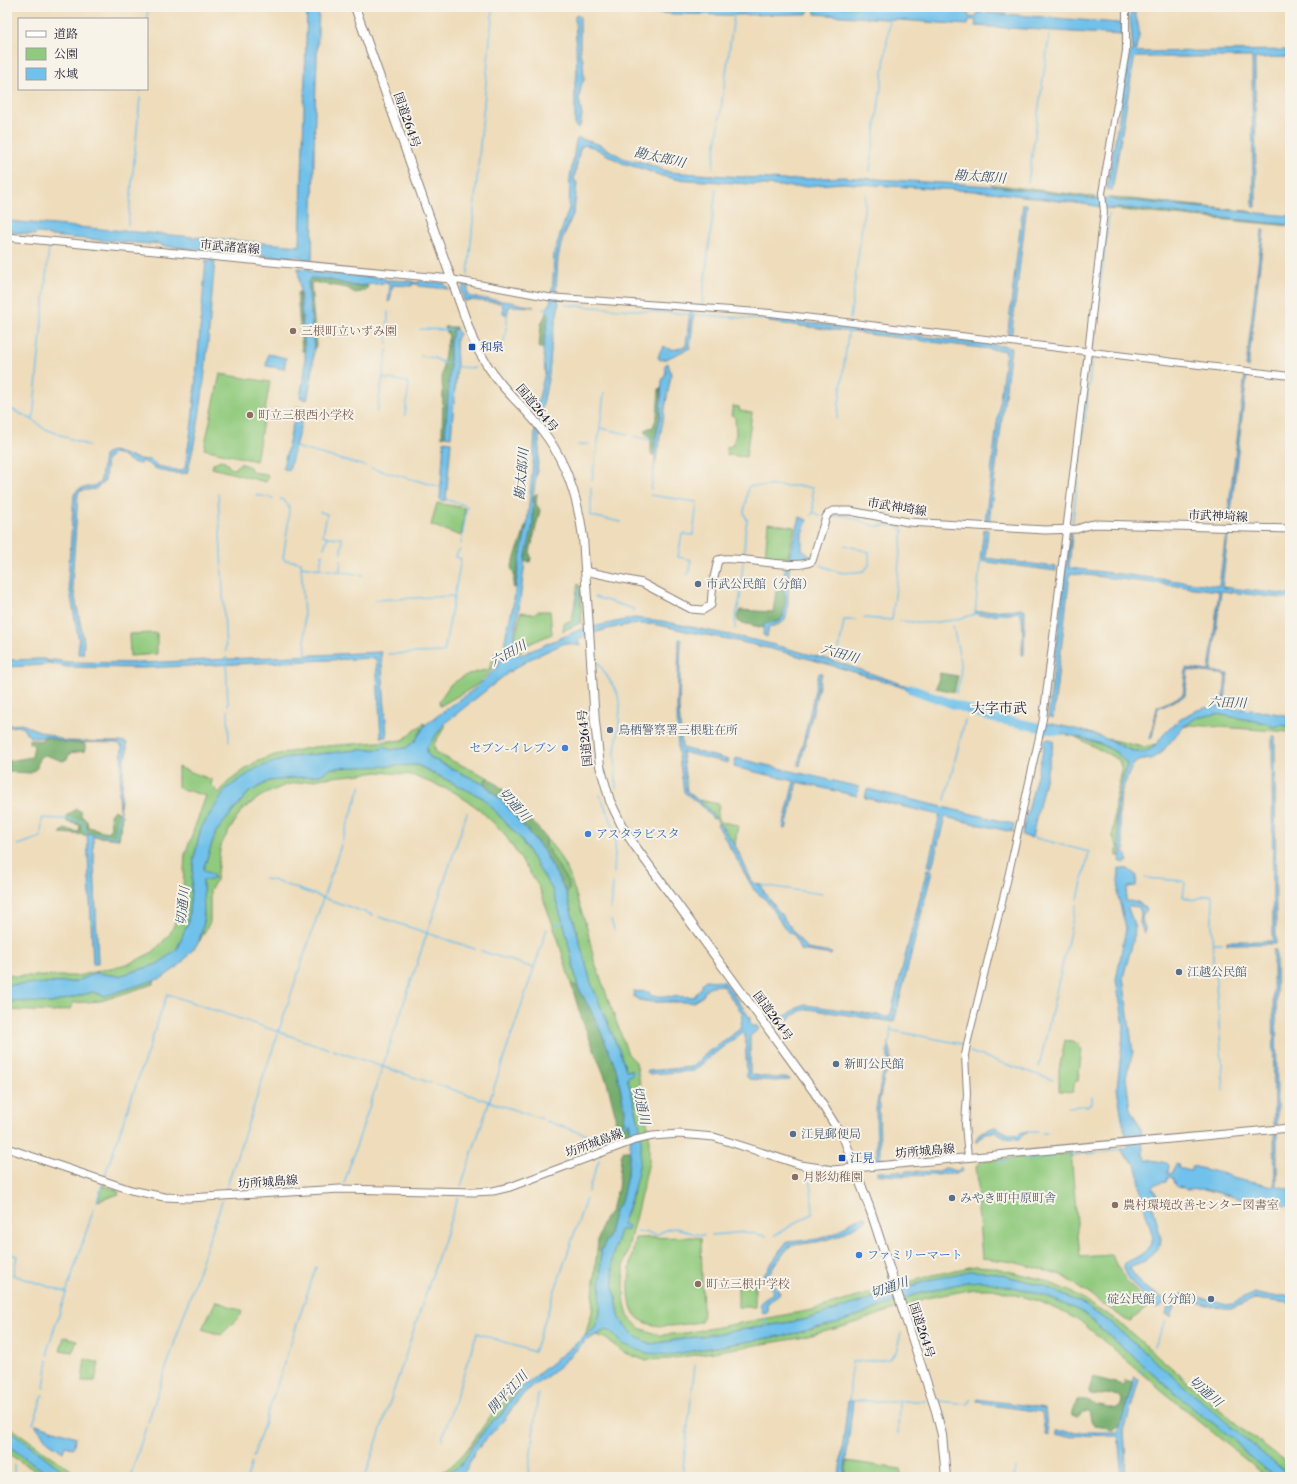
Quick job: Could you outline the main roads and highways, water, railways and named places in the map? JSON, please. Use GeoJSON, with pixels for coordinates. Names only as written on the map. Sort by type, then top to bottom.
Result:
{"type":"FeatureCollection","features":[{"type":"Feature","properties":{"kind":"highway","name":"国道264号"},"geometry":{"type":"LineString","coordinates":[[355,7],[467,325],[480,353],[501,384],[542,430],[565,468],[576,498],[583,537],[595,722],[600,766],[605,787],[616,814],[646,863],[827,1110],[845,1141],[856,1168],[936,1411],[942,1435],[946,1477]]}},
{"type":"Feature","properties":{"kind":"main road","name":"市武諸富線"},"geometry":{"type":"LineString","coordinates":[[7,238],[451,279]]}},
{"type":"Feature","properties":{"kind":"main road","name":"市武神埼線"},"geometry":{"type":"LineString","coordinates":[[585,571],[642,583],[691,608],[703,610],[711,605],[713,582],[718,560],[723,558],[808,564],[812,562],[826,517],[833,511],[850,511],[908,522],[1066,530],[1077,529],[1088,525],[1103,524],[1290,529]]}},
{"type":"Feature","properties":{"kind":"main road","name":"坊所城島線"},"geometry":{"type":"LineString","coordinates":[[7,1148],[130,1190],[164,1197],[188,1198],[340,1189],[474,1192],[493,1191],[510,1187],[613,1148],[653,1136],[679,1134],[714,1137],[801,1165],[833,1170],[1290,1128]]}},
{"type":"Feature","properties":{"kind":"water"},"geometry":{"type":"Polygon","coordinates":[[[307,7],[319,7],[312,260],[292,256],[291,258],[235,253],[224,250],[223,252],[162,246],[162,244],[48,236],[47,234],[37,233],[35,235],[7,230],[7,221],[300,246],[307,7]]]}},
{"type":"Feature","properties":{"kind":"water"},"geometry":{"type":"Polygon","coordinates":[[[635,7],[908,7],[968,11],[969,17],[976,17],[978,12],[1118,23],[1122,25],[1122,35],[975,26],[976,20],[969,20],[968,25],[815,14],[815,9],[809,9],[807,14],[727,15],[640,13],[635,7]]]}},
{"type":"Feature","properties":{"kind":"water"},"geometry":{"type":"Polygon","coordinates":[[[1131,7],[1133,7],[1138,22],[1139,37],[1136,48],[1137,52],[1290,50],[1290,57],[1255,58],[1256,207],[1253,207],[1252,57],[1137,57],[1134,60],[1112,191],[1107,189],[1130,52],[1133,51],[1130,17],[1131,7]]]}},
{"type":"Feature","properties":{"kind":"water"},"geometry":{"type":"Polygon","coordinates":[[[577,15],[580,17],[580,54],[583,59],[584,80],[581,85],[579,99],[582,115],[580,126],[578,128],[575,126],[575,81],[577,75],[575,16],[577,15]]]}},
{"type":"Feature","properties":{"kind":"water"},"geometry":{"type":"Polygon","coordinates":[[[578,138],[598,144],[625,159],[645,163],[669,172],[784,180],[842,177],[993,186],[1095,199],[1109,198],[1119,201],[1133,201],[1290,216],[1290,225],[1122,208],[1109,209],[1090,205],[991,192],[842,183],[794,187],[675,179],[622,163],[593,147],[585,145],[580,148],[574,179],[577,183],[574,212],[563,237],[558,257],[556,290],[559,304],[552,339],[549,374],[542,409],[539,436],[539,455],[533,497],[533,524],[525,561],[513,642],[514,653],[521,655],[579,630],[634,618],[662,621],[763,642],[837,662],[922,691],[922,694],[838,667],[753,644],[658,625],[628,625],[604,630],[580,638],[578,641],[581,646],[565,643],[532,658],[509,672],[445,723],[427,747],[427,753],[431,758],[485,785],[505,804],[543,850],[566,892],[591,983],[626,1070],[632,1071],[632,1075],[627,1077],[640,1129],[640,1159],[636,1182],[622,1225],[628,1227],[627,1230],[620,1230],[612,1258],[614,1288],[620,1320],[636,1337],[651,1344],[804,1320],[933,1279],[969,1271],[989,1272],[1042,1285],[1086,1306],[1112,1324],[1290,1477],[1276,1477],[1249,1456],[1235,1440],[1193,1408],[1081,1311],[1032,1291],[982,1281],[966,1282],[914,1295],[843,1321],[797,1333],[670,1355],[645,1353],[623,1344],[612,1332],[606,1330],[587,1340],[553,1372],[525,1392],[503,1421],[475,1452],[466,1470],[460,1477],[447,1477],[449,1473],[462,1464],[472,1447],[490,1423],[501,1415],[511,1399],[521,1388],[595,1328],[600,1314],[601,1251],[608,1238],[615,1210],[621,1202],[628,1172],[631,1133],[629,1122],[625,1126],[624,1125],[625,1110],[616,1068],[596,1020],[578,987],[565,928],[552,889],[520,838],[483,798],[417,765],[332,768],[320,775],[269,781],[248,793],[216,832],[203,870],[213,875],[214,878],[211,880],[203,880],[204,922],[199,942],[179,966],[162,978],[105,996],[93,992],[52,1003],[7,1001],[7,984],[75,982],[96,973],[119,976],[158,964],[177,949],[188,922],[194,858],[201,828],[227,788],[257,768],[290,757],[381,749],[384,746],[390,750],[406,748],[415,741],[425,725],[477,687],[497,667],[503,651],[513,606],[519,563],[527,525],[534,452],[536,409],[545,373],[543,348],[549,314],[546,309],[550,304],[554,253],[569,208],[570,178],[576,141],[578,138]]]}},
{"type":"Feature","properties":{"kind":"water"},"geometry":{"type":"Polygon","coordinates":[[[1023,204],[1027,204],[1011,339],[1007,339],[1023,204]]]}},
{"type":"Feature","properties":{"kind":"water"},"geometry":{"type":"Polygon","coordinates":[[[1262,230],[1264,230],[1248,368],[1246,367],[1262,230]]]}},
{"type":"Feature","properties":{"kind":"water"},"geometry":{"type":"Polygon","coordinates":[[[206,260],[215,261],[208,341],[198,421],[187,473],[183,474],[163,471],[147,463],[141,461],[140,464],[136,463],[113,453],[107,460],[105,479],[103,483],[95,489],[80,491],[78,494],[72,582],[84,642],[83,654],[78,654],[79,642],[68,580],[74,495],[78,490],[99,484],[104,456],[108,452],[113,451],[139,459],[150,460],[157,466],[181,471],[185,468],[192,423],[206,260]]]}},
{"type":"Feature","properties":{"kind":"water"},"geometry":{"type":"Polygon","coordinates":[[[298,268],[310,269],[310,272],[384,278],[385,280],[413,281],[418,283],[419,281],[444,283],[449,289],[419,286],[418,284],[412,284],[412,286],[393,285],[390,301],[388,302],[390,285],[385,283],[355,286],[327,279],[311,278],[308,282],[314,349],[312,375],[307,400],[300,397],[305,372],[305,351],[298,268]]]}},
{"type":"Feature","properties":{"kind":"water"},"geometry":{"type":"Polygon","coordinates":[[[464,285],[468,286],[468,295],[472,297],[534,307],[511,306],[509,307],[507,315],[503,313],[501,303],[468,300],[464,302],[461,292],[464,285]]]}},
{"type":"Feature","properties":{"kind":"water"},"geometry":{"type":"Polygon","coordinates":[[[690,312],[694,313],[690,348],[661,360],[658,358],[664,346],[667,348],[677,349],[686,346],[690,312]]]}},
{"type":"Feature","properties":{"kind":"water"},"geometry":{"type":"Polygon","coordinates":[[[769,318],[1011,347],[989,523],[985,523],[1006,351],[769,322],[769,318]]]}},
{"type":"Feature","properties":{"kind":"water"},"geometry":{"type":"Polygon","coordinates":[[[456,329],[459,334],[456,339],[457,367],[451,437],[445,436],[450,368],[450,342],[453,334],[452,330],[456,329]]]}},
{"type":"Feature","properties":{"kind":"water"},"geometry":{"type":"Polygon","coordinates":[[[268,354],[286,358],[284,369],[266,366],[268,354]]]}},
{"type":"Feature","properties":{"kind":"water"},"geometry":{"type":"Polygon","coordinates":[[[668,363],[671,375],[655,465],[655,441],[660,417],[662,381],[666,372],[665,365],[668,363]]]}},
{"type":"Feature","properties":{"kind":"water"},"geometry":{"type":"Polygon","coordinates":[[[1245,375],[1247,375],[1231,511],[1234,513],[1233,524],[1231,524],[1232,514],[1228,513],[1245,375]]]}},
{"type":"Feature","properties":{"kind":"water"},"geometry":{"type":"Polygon","coordinates":[[[297,406],[305,409],[289,470],[286,470],[283,468],[297,406]]]}},
{"type":"Feature","properties":{"kind":"water"},"geometry":{"type":"Polygon","coordinates":[[[444,441],[451,442],[446,500],[442,501],[440,499],[444,441]]]}},
{"type":"Feature","properties":{"kind":"water"},"geometry":{"type":"Polygon","coordinates":[[[800,517],[807,520],[802,534],[802,549],[810,556],[806,561],[790,560],[789,558],[800,517]]]}},
{"type":"Feature","properties":{"kind":"water"},"geometry":{"type":"Polygon","coordinates":[[[984,529],[988,530],[985,558],[1056,567],[1056,571],[980,561],[984,529]]]}},
{"type":"Feature","properties":{"kind":"water"},"geometry":{"type":"Polygon","coordinates":[[[1230,530],[1232,530],[1231,534],[1228,535],[1222,587],[1290,595],[1290,599],[1221,591],[1211,671],[1228,674],[1225,701],[1223,701],[1226,675],[1188,670],[1185,696],[1158,708],[1152,738],[1150,739],[1157,707],[1183,695],[1186,668],[1209,671],[1219,591],[1070,573],[1053,718],[1048,717],[1070,533],[1072,534],[1069,568],[1219,586],[1226,534],[1230,532],[1230,530]]]}},
{"type":"Feature","properties":{"kind":"water"},"geometry":{"type":"Polygon","coordinates":[[[785,567],[789,567],[788,604],[786,617],[781,623],[769,627],[767,637],[763,635],[764,624],[780,621],[783,616],[786,598],[783,588],[785,567]]]}},
{"type":"Feature","properties":{"kind":"water"},"geometry":{"type":"Polygon","coordinates":[[[1019,608],[1025,610],[1024,655],[1022,655],[1023,629],[1021,613],[1016,612],[1011,614],[978,615],[976,612],[1019,608]]]}},
{"type":"Feature","properties":{"kind":"water"},"geometry":{"type":"Polygon","coordinates":[[[679,639],[681,639],[679,708],[682,748],[729,760],[728,763],[682,752],[687,791],[705,806],[715,818],[713,819],[703,807],[684,792],[678,750],[677,708],[679,639]]]}},
{"type":"Feature","properties":{"kind":"water"},"geometry":{"type":"Polygon","coordinates":[[[381,652],[387,737],[381,737],[376,658],[142,668],[67,667],[48,663],[45,665],[7,667],[7,660],[44,659],[48,661],[54,660],[67,662],[142,663],[381,652]]]}},
{"type":"Feature","properties":{"kind":"water"},"geometry":{"type":"Polygon","coordinates":[[[819,673],[822,673],[800,766],[798,765],[819,673]]]}},
{"type":"Feature","properties":{"kind":"water"},"geometry":{"type":"Polygon","coordinates":[[[1218,706],[1290,716],[1290,727],[1282,725],[1273,727],[1266,723],[1216,714],[1196,718],[1183,727],[1161,753],[1151,759],[1138,761],[1132,766],[1121,793],[1119,820],[1125,853],[1128,861],[1125,863],[1120,862],[1121,853],[1116,820],[1119,793],[1127,764],[1111,749],[1101,744],[1078,737],[1045,732],[1047,723],[1086,732],[1113,742],[1129,750],[1143,752],[1154,747],[1167,731],[1190,713],[1203,708],[1218,706]]]}},
{"type":"Feature","properties":{"kind":"water"},"geometry":{"type":"Polygon","coordinates":[[[21,724],[66,741],[127,743],[127,755],[124,758],[120,814],[119,793],[122,746],[117,743],[65,742],[45,736],[36,738],[27,734],[24,729],[19,726],[8,727],[8,725],[21,724]]]}},
{"type":"Feature","properties":{"kind":"water"},"geometry":{"type":"Polygon","coordinates":[[[1272,736],[1275,736],[1276,944],[1227,944],[1227,941],[1273,941],[1272,736]]]}},
{"type":"Feature","properties":{"kind":"water"},"geometry":{"type":"Polygon","coordinates":[[[1050,739],[1054,741],[1031,838],[1022,835],[1044,747],[1043,743],[1044,740],[1050,739]]]}},
{"type":"Feature","properties":{"kind":"water"},"geometry":{"type":"Polygon","coordinates":[[[736,758],[859,787],[857,796],[797,782],[786,829],[783,828],[794,781],[734,767],[736,758]]]}},
{"type":"Feature","properties":{"kind":"water"},"geometry":{"type":"Polygon","coordinates":[[[867,789],[1014,824],[1012,832],[945,817],[932,867],[928,866],[940,815],[865,798],[867,789]]]}},
{"type":"Feature","properties":{"kind":"water"},"geometry":{"type":"Polygon","coordinates":[[[719,823],[735,845],[753,883],[761,885],[764,892],[807,949],[832,953],[831,955],[800,950],[795,936],[786,930],[766,900],[754,890],[717,824],[719,823]]]}},
{"type":"Feature","properties":{"kind":"water"},"geometry":{"type":"Polygon","coordinates":[[[87,833],[93,834],[98,964],[93,964],[87,833]]]}},
{"type":"Feature","properties":{"kind":"water"},"geometry":{"type":"Polygon","coordinates":[[[1119,868],[1128,869],[1137,876],[1136,886],[1128,887],[1126,901],[1138,902],[1146,909],[1142,917],[1143,924],[1145,926],[1144,933],[1140,923],[1141,913],[1139,907],[1131,906],[1128,908],[1135,927],[1133,942],[1123,977],[1133,1052],[1126,1077],[1130,1109],[1140,1126],[1142,1134],[1143,1154],[1146,1159],[1167,1163],[1169,1165],[1168,1173],[1173,1173],[1176,1163],[1179,1164],[1178,1168],[1191,1171],[1192,1166],[1225,1174],[1232,1178],[1273,1187],[1275,1184],[1274,1135],[1277,1134],[1277,1185],[1278,1187],[1290,1188],[1290,1206],[1255,1203],[1204,1189],[1186,1190],[1183,1187],[1175,1186],[1172,1177],[1168,1176],[1166,1182],[1155,1184],[1152,1188],[1157,1195],[1154,1197],[1152,1202],[1161,1239],[1160,1245],[1145,1261],[1131,1266],[1130,1269],[1143,1286],[1166,1300],[1160,1308],[1153,1308],[1131,1281],[1127,1275],[1124,1263],[1142,1254],[1149,1247],[1153,1238],[1142,1199],[1138,1171],[1135,1164],[1125,1156],[1121,1148],[1128,1147],[1128,1138],[1125,1136],[1117,1088],[1124,1025],[1116,980],[1126,928],[1118,896],[1119,868]]]}},
{"type":"Feature","properties":{"kind":"water"},"geometry":{"type":"Polygon","coordinates":[[[927,870],[932,871],[894,1022],[808,1009],[800,1011],[789,1019],[773,1024],[771,1021],[806,1005],[890,1017],[927,870]]]}},
{"type":"Feature","properties":{"kind":"water"},"geometry":{"type":"Polygon","coordinates":[[[1273,950],[1276,950],[1277,1125],[1274,1125],[1273,950]]]}},
{"type":"Feature","properties":{"kind":"water"},"geometry":{"type":"Polygon","coordinates":[[[706,980],[725,982],[750,1018],[750,1024],[752,1026],[757,1026],[759,1029],[750,1036],[750,1073],[752,1075],[789,1078],[790,1080],[775,1081],[749,1079],[747,1077],[744,1033],[711,1056],[694,1071],[648,1074],[647,1071],[692,1067],[708,1052],[740,1029],[743,1014],[722,985],[711,986],[705,991],[703,996],[693,1002],[652,1002],[639,1000],[634,997],[633,991],[649,992],[651,996],[694,997],[702,983],[706,980]]]}},
{"type":"Feature","properties":{"kind":"water"},"geometry":{"type":"Polygon","coordinates":[[[888,1042],[891,1052],[891,1064],[884,1078],[879,1102],[880,1154],[882,1160],[877,1159],[876,1108],[882,1077],[889,1063],[887,1052],[888,1042]]]}},
{"type":"Feature","properties":{"kind":"water"},"geometry":{"type":"Polygon","coordinates":[[[995,1127],[1009,1134],[1018,1135],[1022,1132],[1028,1132],[1018,1139],[1007,1138],[996,1132],[985,1133],[976,1142],[976,1139],[981,1132],[995,1127]]]}},
{"type":"Feature","properties":{"kind":"water"},"geometry":{"type":"Polygon","coordinates":[[[945,1168],[958,1171],[962,1168],[963,1171],[958,1173],[921,1176],[893,1176],[877,1174],[878,1172],[900,1171],[902,1173],[908,1171],[937,1172],[945,1168]]]}},
{"type":"Feature","properties":{"kind":"water"},"geometry":{"type":"Polygon","coordinates":[[[866,1217],[867,1220],[836,1237],[817,1242],[793,1245],[787,1249],[767,1276],[780,1293],[767,1304],[767,1313],[763,1314],[760,1303],[774,1292],[762,1277],[785,1244],[789,1242],[818,1239],[836,1233],[852,1221],[866,1217]]]}},
{"type":"Feature","properties":{"kind":"water"},"geometry":{"type":"Polygon","coordinates":[[[1254,1293],[1266,1296],[1290,1296],[1290,1303],[1254,1299],[1231,1309],[1224,1309],[1196,1302],[1185,1297],[1177,1302],[1171,1317],[1166,1314],[1168,1307],[1182,1294],[1188,1294],[1226,1305],[1233,1304],[1254,1293]]]}},
{"type":"Feature","properties":{"kind":"water"},"geometry":{"type":"Polygon","coordinates":[[[1135,1376],[1139,1380],[1124,1431],[1127,1477],[1122,1477],[1118,1435],[1055,1436],[1055,1432],[1117,1432],[1119,1430],[1135,1376]]]}},
{"type":"Feature","properties":{"kind":"water"},"geometry":{"type":"Polygon","coordinates":[[[977,1399],[1045,1408],[1048,1436],[1045,1435],[1042,1412],[984,1404],[977,1401],[977,1399]]]}},
{"type":"Feature","properties":{"kind":"water"},"geometry":{"type":"Polygon","coordinates":[[[848,1401],[853,1401],[844,1477],[839,1477],[848,1401]]]}},
{"type":"Feature","properties":{"kind":"water"},"geometry":{"type":"Polygon","coordinates":[[[36,1424],[76,1437],[73,1448],[65,1446],[63,1452],[48,1442],[36,1424]]]}},
{"type":"Feature","properties":{"kind":"water"},"geometry":{"type":"Polygon","coordinates":[[[7,1429],[71,1477],[52,1477],[7,1445],[7,1429]]]}},
{"type":"Feature","properties":{"kind":"waterway"},"geometry":{"type":"LineString","coordinates":[[147,18],[148,7]]}},
{"type":"Feature","properties":{"kind":"waterway"},"geometry":{"type":"LineString","coordinates":[[468,274],[493,8]]}},
{"type":"Feature","properties":{"kind":"waterway"},"geometry":{"type":"LineString","coordinates":[[713,167],[734,15]]}},
{"type":"Feature","properties":{"kind":"waterway"},"geometry":{"type":"LineString","coordinates":[[870,171],[890,19]]}},
{"type":"Feature","properties":{"kind":"waterway"},"geometry":{"type":"LineString","coordinates":[[1028,182],[1050,31]]}},
{"type":"Feature","properties":{"kind":"waterway"},"geometry":{"type":"LineString","coordinates":[[128,225],[140,98]]}},
{"type":"Feature","properties":{"kind":"waterway"},"geometry":{"type":"LineString","coordinates":[[702,305],[716,189]]}},
{"type":"Feature","properties":{"kind":"waterway"},"geometry":{"type":"LineString","coordinates":[[850,319],[866,194]]}},
{"type":"Feature","properties":{"kind":"waterway"},"geometry":{"type":"LineString","coordinates":[[1093,347],[1109,214]]}},
{"type":"Feature","properties":{"kind":"waterway"},"geometry":{"type":"LineString","coordinates":[[49,246],[33,420],[43,428],[89,446]]}},
{"type":"Feature","properties":{"kind":"waterway"},"geometry":{"type":"LineString","coordinates":[[565,305],[770,320]]}},
{"type":"Feature","properties":{"kind":"waterway"},"geometry":{"type":"LineString","coordinates":[[542,308],[548,309]]}},
{"type":"Feature","properties":{"kind":"waterway"},"geometry":{"type":"LineString","coordinates":[[387,344],[388,312]]}},
{"type":"Feature","properties":{"kind":"waterway"},"geometry":{"type":"LineString","coordinates":[[502,353],[507,315]]}},
{"type":"Feature","properties":{"kind":"waterway"},"geometry":{"type":"LineString","coordinates":[[837,419],[849,327]]}},
{"type":"Feature","properties":{"kind":"waterway"},"geometry":{"type":"LineString","coordinates":[[420,329],[452,330]]}},
{"type":"Feature","properties":{"kind":"waterway"},"geometry":{"type":"LineString","coordinates":[[377,412],[387,350]]}},
{"type":"Feature","properties":{"kind":"waterway"},"geometry":{"type":"LineString","coordinates":[[421,356],[434,358],[444,363],[450,362]]}},
{"type":"Feature","properties":{"kind":"waterway"},"geometry":{"type":"LineString","coordinates":[[1072,526],[1092,357]]}},
{"type":"Feature","properties":{"kind":"waterway"},"geometry":{"type":"LineString","coordinates":[[457,367],[475,368]]}},
{"type":"Feature","properties":{"kind":"waterway"},"geometry":{"type":"LineString","coordinates":[[383,378],[407,382],[409,385],[405,415]]}},
{"type":"Feature","properties":{"kind":"waterway"},"geometry":{"type":"LineString","coordinates":[[604,393],[600,428],[628,434]]}},
{"type":"Feature","properties":{"kind":"waterway"},"geometry":{"type":"LineString","coordinates":[[7,407],[33,420]]}},
{"type":"Feature","properties":{"kind":"waterway"},"geometry":{"type":"LineString","coordinates":[[592,480],[600,428]]}},
{"type":"Feature","properties":{"kind":"waterway"},"geometry":{"type":"LineString","coordinates":[[634,436],[655,441]]}},
{"type":"Feature","properties":{"kind":"waterway"},"geometry":{"type":"LineString","coordinates":[[578,445],[589,444]]}},
{"type":"Feature","properties":{"kind":"waterway"},"geometry":{"type":"LineString","coordinates":[[295,447],[365,466]]}},
{"type":"Feature","properties":{"kind":"waterway"},"geometry":{"type":"LineString","coordinates":[[651,489],[655,463]]}},
{"type":"Feature","properties":{"kind":"waterway"},"geometry":{"type":"LineString","coordinates":[[371,468],[441,487]]}},
{"type":"Feature","properties":{"kind":"waterway"},"geometry":{"type":"LineString","coordinates":[[744,556],[747,520],[744,513],[749,486],[801,486],[812,488],[814,512],[821,517]]}},
{"type":"Feature","properties":{"kind":"waterway"},"geometry":{"type":"LineString","coordinates":[[591,487],[591,516],[621,522]]}},
{"type":"Feature","properties":{"kind":"waterway"},"geometry":{"type":"LineString","coordinates":[[218,493],[226,652]]}},
{"type":"Feature","properties":{"kind":"waterway"},"geometry":{"type":"LineString","coordinates":[[256,495],[273,498]]}},
{"type":"Feature","properties":{"kind":"waterway"},"geometry":{"type":"LineString","coordinates":[[650,495],[697,502],[693,535],[682,534],[678,557],[691,560],[688,575]]}},
{"type":"Feature","properties":{"kind":"waterway"},"geometry":{"type":"LineString","coordinates":[[280,499],[284,500],[289,507],[283,558],[285,560],[301,562],[306,655]]}},
{"type":"Feature","properties":{"kind":"waterway"},"geometry":{"type":"LineString","coordinates":[[444,499],[467,506],[461,544]]}},
{"type":"Feature","properties":{"kind":"waterway"},"geometry":{"type":"LineString","coordinates":[[320,512],[327,514],[323,535],[342,538],[341,553]]}},
{"type":"Feature","properties":{"kind":"waterway"},"geometry":{"type":"LineString","coordinates":[[811,515],[814,512]]}},
{"type":"Feature","properties":{"kind":"waterway"},"geometry":{"type":"LineString","coordinates":[[829,518],[842,516],[857,519],[877,526],[894,525],[903,530],[892,620],[864,618]]}},
{"type":"Feature","properties":{"kind":"waterway"},"geometry":{"type":"LineString","coordinates":[[324,548],[328,537]]}},
{"type":"Feature","properties":{"kind":"waterway"},"geometry":{"type":"LineString","coordinates":[[821,565],[842,572],[851,573],[864,571],[869,565],[869,552],[845,545]]}},
{"type":"Feature","properties":{"kind":"waterway"},"geometry":{"type":"LineString","coordinates":[[388,654],[444,652],[461,559],[456,557],[460,550]]}},
{"type":"Feature","properties":{"kind":"waterway"},"geometry":{"type":"LineString","coordinates":[[320,568],[322,554]]}},
{"type":"Feature","properties":{"kind":"waterway"},"geometry":{"type":"LineString","coordinates":[[340,572],[341,560]]}},
{"type":"Feature","properties":{"kind":"waterway"},"geometry":{"type":"LineString","coordinates":[[975,614],[980,564],[983,561]]}},
{"type":"Feature","properties":{"kind":"waterway"},"geometry":{"type":"LineString","coordinates":[[735,629],[735,619],[740,599],[743,562]]}},
{"type":"Feature","properties":{"kind":"waterway"},"geometry":{"type":"LineString","coordinates":[[301,566],[363,575]]}},
{"type":"Feature","properties":{"kind":"waterway"},"geometry":{"type":"LineString","coordinates":[[577,623],[578,590]]}},
{"type":"Feature","properties":{"kind":"waterway"},"geometry":{"type":"LineString","coordinates":[[375,600],[453,596]]}},
{"type":"Feature","properties":{"kind":"waterway"},"geometry":{"type":"LineString","coordinates":[[595,597],[634,609],[634,611]]}},
{"type":"Feature","properties":{"kind":"waterway"},"geometry":{"type":"LineString","coordinates":[[899,621],[928,623],[954,620],[979,613]]}},
{"type":"Feature","properties":{"kind":"waterway"},"geometry":{"type":"LineString","coordinates":[[838,655],[844,620],[855,620]]}},
{"type":"Feature","properties":{"kind":"waterway"},"geometry":{"type":"LineString","coordinates":[[565,627],[577,622]]}},
{"type":"Feature","properties":{"kind":"waterway"},"geometry":{"type":"LineString","coordinates":[[953,626],[959,654],[961,677],[956,693]]}},
{"type":"Feature","properties":{"kind":"waterway"},"geometry":{"type":"LineString","coordinates":[[226,657],[228,705]]}},
{"type":"Feature","properties":{"kind":"waterway"},"geometry":{"type":"LineString","coordinates":[[598,662],[617,692],[620,705],[619,727],[615,750],[616,789]]}},
{"type":"Feature","properties":{"kind":"waterway","name":"六田川"},"geometry":{"type":"LineString","coordinates":[[911,689],[992,718],[1058,731]]}},
{"type":"Feature","properties":{"kind":"waterway"},"geometry":{"type":"LineString","coordinates":[[228,710],[229,742]]}},
{"type":"Feature","properties":{"kind":"waterway"},"geometry":{"type":"LineString","coordinates":[[945,800],[965,720]]}},
{"type":"Feature","properties":{"kind":"waterway"},"geometry":{"type":"LineString","coordinates":[[384,742],[384,749]]}},
{"type":"Feature","properties":{"kind":"waterway"},"geometry":{"type":"LineString","coordinates":[[226,1189],[361,785]]}},
{"type":"Feature","properties":{"kind":"waterway"},"geometry":{"type":"LineString","coordinates":[[600,795],[616,832],[614,873]]}},
{"type":"Feature","properties":{"kind":"waterway"},"geometry":{"type":"LineString","coordinates":[[344,1183],[467,813]]}},
{"type":"Feature","properties":{"kind":"waterway"},"geometry":{"type":"LineString","coordinates":[[93,834],[116,837],[120,814]]}},
{"type":"Feature","properties":{"kind":"waterway"},"geometry":{"type":"LineString","coordinates":[[18,845],[41,837],[42,818],[70,819],[80,821],[84,823],[84,830],[87,833]]}},
{"type":"Feature","properties":{"kind":"waterway"},"geometry":{"type":"LineString","coordinates":[[1032,837],[1089,852],[1078,899]]}},
{"type":"Feature","properties":{"kind":"waterway"},"geometry":{"type":"LineString","coordinates":[[1145,878],[1183,881],[1185,883],[1183,896],[1192,900],[1211,895],[1213,899],[1213,963]]}},
{"type":"Feature","properties":{"kind":"waterway"},"geometry":{"type":"LineString","coordinates":[[265,879],[272,880],[373,915]]}},
{"type":"Feature","properties":{"kind":"waterway"},"geometry":{"type":"LineString","coordinates":[[611,910],[613,883]]}},
{"type":"Feature","properties":{"kind":"waterway"},"geometry":{"type":"LineString","coordinates":[[761,885],[822,894]]}},
{"type":"Feature","properties":{"kind":"waterway"},"geometry":{"type":"LineString","coordinates":[[1039,1067],[1076,905]]}},
{"type":"Feature","properties":{"kind":"waterway"},"geometry":{"type":"LineString","coordinates":[[379,917],[475,949]]}},
{"type":"Feature","properties":{"kind":"waterway"},"geometry":{"type":"LineString","coordinates":[[611,920],[614,930]]}},
{"type":"Feature","properties":{"kind":"waterway"},"geometry":{"type":"LineString","coordinates":[[555,926],[564,921]]}},
{"type":"Feature","properties":{"kind":"waterway"},"geometry":{"type":"LineString","coordinates":[[461,1186],[547,929]]}},
{"type":"Feature","properties":{"kind":"waterway"},"geometry":{"type":"LineString","coordinates":[[1213,943],[1222,943]]}},
{"type":"Feature","properties":{"kind":"waterway"},"geometry":{"type":"LineString","coordinates":[[481,951],[534,968]]}},
{"type":"Feature","properties":{"kind":"waterway"},"geometry":{"type":"LineString","coordinates":[[1215,969],[1224,1090]]}},
{"type":"Feature","properties":{"kind":"waterway"},"geometry":{"type":"LineString","coordinates":[[167,994],[329,1049]]}},
{"type":"Feature","properties":{"kind":"waterway"},"geometry":{"type":"LineString","coordinates":[[105,1175],[167,995]]}},
{"type":"Feature","properties":{"kind":"waterway"},"geometry":{"type":"LineString","coordinates":[[889,1046],[891,1027]]}},
{"type":"Feature","properties":{"kind":"waterway"},"geometry":{"type":"LineString","coordinates":[[890,1030],[962,1044]]}},
{"type":"Feature","properties":{"kind":"waterway"},"geometry":{"type":"LineString","coordinates":[[333,1050],[431,1083]]}},
{"type":"Feature","properties":{"kind":"waterway"},"geometry":{"type":"LineString","coordinates":[[970,1052],[1053,1080]]}},
{"type":"Feature","properties":{"kind":"waterway"},"geometry":{"type":"LineString","coordinates":[[631,1073],[637,1073]]}},
{"type":"Feature","properties":{"kind":"waterway"},"geometry":{"type":"LineString","coordinates":[[436,1084],[542,1119]]}},
{"type":"Feature","properties":{"kind":"waterway"},"geometry":{"type":"LineString","coordinates":[[1082,1106],[1087,1106],[1092,1103],[1092,1097]]}},
{"type":"Feature","properties":{"kind":"waterway"},"geometry":{"type":"LineString","coordinates":[[1068,1107],[1080,1106]]}},
{"type":"Feature","properties":{"kind":"waterway"},"geometry":{"type":"LineString","coordinates":[[546,1121],[605,1141]]}},
{"type":"Feature","properties":{"kind":"waterway"},"geometry":{"type":"LineString","coordinates":[[616,1128],[624,1124]]}},
{"type":"Feature","properties":{"kind":"waterway"},"geometry":{"type":"LineString","coordinates":[[604,1144],[609,1129]]}},
{"type":"Feature","properties":{"kind":"waterway"},"geometry":{"type":"LineString","coordinates":[[1028,1132],[1038,1132]]}},
{"type":"Feature","properties":{"kind":"waterway"},"geometry":{"type":"LineString","coordinates":[[1042,1133],[1047,1133]]}},
{"type":"Feature","properties":{"kind":"waterway"},"geometry":{"type":"LineString","coordinates":[[1086,1154],[1121,1150]]}},
{"type":"Feature","properties":{"kind":"waterway"},"geometry":{"type":"LineString","coordinates":[[1067,1156],[1081,1154]]}},
{"type":"Feature","properties":{"kind":"waterway"},"geometry":{"type":"LineString","coordinates":[[1024,1160],[1053,1157]]}},
{"type":"Feature","properties":{"kind":"waterway"},"geometry":{"type":"LineString","coordinates":[[588,1192],[599,1160]]}},
{"type":"Feature","properties":{"kind":"waterway"},"geometry":{"type":"LineString","coordinates":[[996,1163],[1009,1162]]}},
{"type":"Feature","properties":{"kind":"waterway"},"geometry":{"type":"LineString","coordinates":[[775,1235],[813,1213],[810,1173]]}},
{"type":"Feature","properties":{"kind":"waterway"},"geometry":{"type":"LineString","coordinates":[[97,1201],[102,1185]]}},
{"type":"Feature","properties":{"kind":"waterway"},"geometry":{"type":"LineString","coordinates":[[365,1477],[458,1197]]}},
{"type":"Feature","properties":{"kind":"waterway"},"geometry":{"type":"LineString","coordinates":[[442,1439],[477,1333],[534,1352],[586,1199]]}},
{"type":"Feature","properties":{"kind":"waterway"},"geometry":{"type":"LineString","coordinates":[[148,1422],[222,1201]]}},
{"type":"Feature","properties":{"kind":"waterway"},"geometry":{"type":"LineString","coordinates":[[48,1355],[48,1348],[94,1208]]}},
{"type":"Feature","properties":{"kind":"waterway"},"geometry":{"type":"LineString","coordinates":[[637,1231],[657,1235],[664,1231],[676,1228],[691,1233],[704,1235]]}},
{"type":"Feature","properties":{"kind":"waterway"},"geometry":{"type":"LineString","coordinates":[[712,1235],[745,1232],[766,1236]]}},
{"type":"Feature","properties":{"kind":"waterway"},"geometry":{"type":"LineString","coordinates":[[7,1253],[17,1256],[13,1275],[65,1292]]}},
{"type":"Feature","properties":{"kind":"waterway"},"geometry":{"type":"LineString","coordinates":[[253,1457],[316,1267]]}},
{"type":"Feature","properties":{"kind":"waterway"},"geometry":{"type":"LineString","coordinates":[[766,1319],[767,1328]]}},
{"type":"Feature","properties":{"kind":"waterway"},"geometry":{"type":"LineString","coordinates":[[1154,1346],[1166,1321]]}},
{"type":"Feature","properties":{"kind":"waterway"},"geometry":{"type":"LineString","coordinates":[[849,1401],[852,1362],[889,1359],[896,1352],[901,1333]]}},
{"type":"Feature","properties":{"kind":"waterway"},"geometry":{"type":"LineString","coordinates":[[44,1388],[48,1360]]}},
{"type":"Feature","properties":{"kind":"waterway"},"geometry":{"type":"LineString","coordinates":[[682,1477],[695,1365]]}},
{"type":"Feature","properties":{"kind":"waterway"},"geometry":{"type":"LineString","coordinates":[[1140,1372],[1146,1367]]}},
{"type":"Feature","properties":{"kind":"waterway"},"geometry":{"type":"LineString","coordinates":[[528,1477],[538,1394]]}},
{"type":"Feature","properties":{"kind":"waterway"},"geometry":{"type":"LineString","coordinates":[[33,1424],[43,1395]]}},
{"type":"Feature","properties":{"kind":"waterway"},"geometry":{"type":"LineString","coordinates":[[938,1401],[967,1404],[971,1399]]}},
{"type":"Feature","properties":{"kind":"waterway"},"geometry":{"type":"LineString","coordinates":[[853,1401],[926,1401]]}},
{"type":"Feature","properties":{"kind":"waterway"},"geometry":{"type":"LineString","coordinates":[[898,1434],[899,1402]]}},
{"type":"Feature","properties":{"kind":"waterway"},"geometry":{"type":"LineString","coordinates":[[130,1477],[146,1427]]}},
{"type":"Feature","properties":{"kind":"waterway"},"geometry":{"type":"LineString","coordinates":[[247,1477],[252,1462]]}},
{"type":"Feature","properties":{"kind":"waterway"},"geometry":{"type":"LineString","coordinates":[[14,1465],[14,1477]]}},
{"type":"Feature","properties":{"kind":"waterway"},"geometry":{"type":"LineString","coordinates":[[1014,1477],[1016,1468]]}},
{"type":"Feature","properties":{"kind":"place","name":"三根町立いずみ園"},"geometry":{"type":"Point","coordinates":[293,331]}},
{"type":"Feature","properties":{"kind":"place","name":"和泉"},"geometry":{"type":"Point","coordinates":[472,347]}},
{"type":"Feature","properties":{"kind":"place","name":"町立三根西小学校"},"geometry":{"type":"Point","coordinates":[250,415]}},
{"type":"Feature","properties":{"kind":"place","name":"市武公民館（分館）"},"geometry":{"type":"Point","coordinates":[698,584]}},
{"type":"Feature","properties":{"kind":"place","name":"鳥栖警察署三根駐在所"},"geometry":{"type":"Point","coordinates":[610,730]}},
{"type":"Feature","properties":{"kind":"place","name":"セブン-イレブン"},"geometry":{"type":"Point","coordinates":[565,748]}},
{"type":"Feature","properties":{"kind":"place","name":"アスタラビスタ"},"geometry":{"type":"Point","coordinates":[588,834]}},
{"type":"Feature","properties":{"kind":"place","name":"江越公民館"},"geometry":{"type":"Point","coordinates":[1179,972]}},
{"type":"Feature","properties":{"kind":"place","name":"新町公民館"},"geometry":{"type":"Point","coordinates":[836,1064]}},
{"type":"Feature","properties":{"kind":"place","name":"江見郵便局"},"geometry":{"type":"Point","coordinates":[793,1134]}},
{"type":"Feature","properties":{"kind":"place","name":"江見"},"geometry":{"type":"Point","coordinates":[842,1158]}},
{"type":"Feature","properties":{"kind":"place","name":"月影幼稚園"},"geometry":{"type":"Point","coordinates":[795,1177]}},
{"type":"Feature","properties":{"kind":"place","name":"みやき町中原町舎"},"geometry":{"type":"Point","coordinates":[952,1198]}},
{"type":"Feature","properties":{"kind":"place","name":"農村環境改善センター図書室"},"geometry":{"type":"Point","coordinates":[1115,1205]}},
{"type":"Feature","properties":{"kind":"place","name":"ファミリーマート"},"geometry":{"type":"Point","coordinates":[859,1255]}},
{"type":"Feature","properties":{"kind":"place","name":"町立三根中学校"},"geometry":{"type":"Point","coordinates":[698,1284]}},
{"type":"Feature","properties":{"kind":"place","name":"碇公民館（分館）"},"geometry":{"type":"Point","coordinates":[1211,1299]}},
{"type":"Feature","properties":{"kind":"district","name":"大字市武"},"geometry":{"type":"Point","coordinates":[999,708]}},
{"type":"Feature","properties":{"kind":"water label","name":"勘太郎川"},"geometry":{"type":"Point","coordinates":[660,157]}},
{"type":"Feature","properties":{"kind":"water label","name":"勘太郎川"},"geometry":{"type":"Point","coordinates":[980,176]}},
{"type":"Feature","properties":{"kind":"water label","name":"勘太郎川"},"geometry":{"type":"Point","coordinates":[521,474]}},
{"type":"Feature","properties":{"kind":"water label","name":"切通川"},"geometry":{"type":"Point","coordinates":[515,804]}},
{"type":"Feature","properties":{"kind":"water label","name":"切通川"},"geometry":{"type":"Point","coordinates":[182,906]}},
{"type":"Feature","properties":{"kind":"water label","name":"切通川"},"geometry":{"type":"Point","coordinates":[642,1105]}},
{"type":"Feature","properties":{"kind":"water label","name":"切通川"},"geometry":{"type":"Point","coordinates":[889,1287]}},
{"type":"Feature","properties":{"kind":"water label","name":"切通川"},"geometry":{"type":"Point","coordinates":[1206,1391]}},
{"type":"Feature","properties":{"kind":"water label","name":"開平江川"},"geometry":{"type":"Point","coordinates":[507,1392]}}]}
